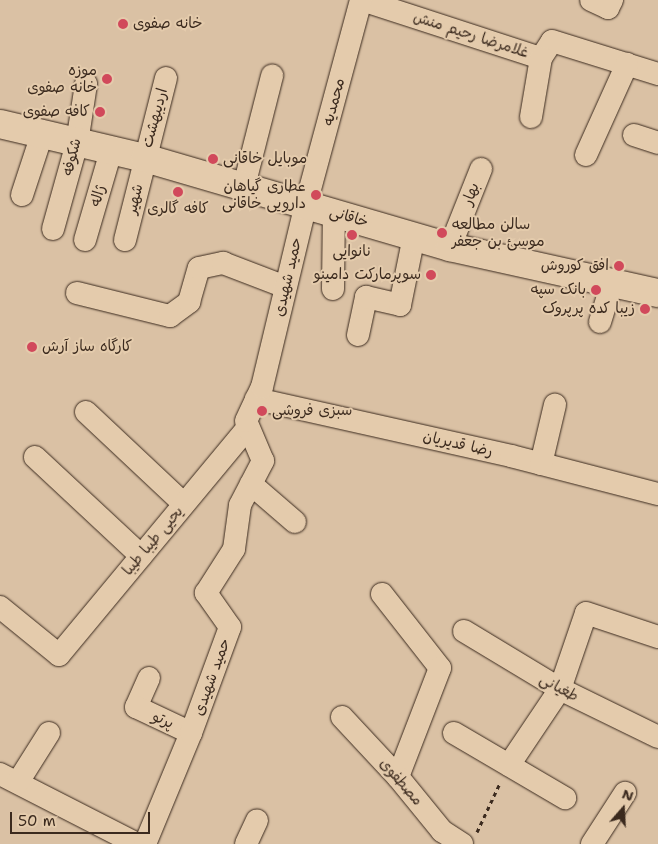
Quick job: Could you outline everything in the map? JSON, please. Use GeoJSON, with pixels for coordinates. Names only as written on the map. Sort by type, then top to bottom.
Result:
{"type":"FeatureCollection","features":[{"type":"Feature","properties":{"kind":"street","name":"غلامرضا رحیم منش"},"geometry":{"type":"LineString","coordinates":[[362,0],[541,58],[552,41],[658,74]]}},
{"type":"Feature","properties":{"kind":"street","name":"محمدیه"},"geometry":{"type":"LineString","coordinates":[[306,204],[362,0]]}},
{"type":"Feature","properties":{"kind":"street"},"geometry":{"type":"LineString","coordinates":[[591,0],[608,8],[612,0]]}},
{"type":"Feature","properties":{"kind":"street"},"geometry":{"type":"LineString","coordinates":[[531,117],[541,58]]}},
{"type":"Feature","properties":{"kind":"street"},"geometry":{"type":"LineString","coordinates":[[586,155],[627,64]]}},
{"type":"Feature","properties":{"kind":"street"},"geometry":{"type":"LineString","coordinates":[[244,186],[272,76]]}},
{"type":"Feature","properties":{"kind":"street","name":"اردیبهشت"},"geometry":{"type":"LineString","coordinates":[[144,158],[166,78]]}},
{"type":"Feature","properties":{"kind":"street","name":"شکوفه"},"geometry":{"type":"LineString","coordinates":[[54,229],[77,143],[86,84]]}},
{"type":"Feature","properties":{"kind":"street","name":"خاقانی"},"geometry":{"type":"LineString","coordinates":[[0,124],[144,158],[450,247],[658,293]]}},
{"type":"Feature","properties":{"kind":"street"},"geometry":{"type":"LineString","coordinates":[[22,196],[42,134]]}},
{"type":"Feature","properties":{"kind":"street"},"geometry":{"type":"LineString","coordinates":[[634,135],[658,143]]}},
{"type":"Feature","properties":{"kind":"street","name":"ژاله"},"geometry":{"type":"LineString","coordinates":[[85,240],[111,151]]}},
{"type":"Feature","properties":{"kind":"street","name":"شهیر"},"geometry":{"type":"LineString","coordinates":[[125,240],[144,158]]}},
{"type":"Feature","properties":{"kind":"street","name":"بهار"},"geometry":{"type":"LineString","coordinates":[[450,247],[481,168]]}},
{"type":"Feature","properties":{"kind":"street","name":"حمید شهیدی"},"geometry":{"type":"LineString","coordinates":[[145,844],[191,733],[230,627],[206,593],[234,549],[240,505],[263,461],[246,421],[262,387],[306,204]]}},
{"type":"Feature","properties":{"kind":"street"},"geometry":{"type":"LineString","coordinates":[[333,289],[334,212]]}},
{"type":"Feature","properties":{"kind":"street"},"geometry":{"type":"LineString","coordinates":[[358,335],[366,298],[400,305],[414,236]]}},
{"type":"Feature","properties":{"kind":"street"},"geometry":{"type":"LineString","coordinates":[[77,293],[170,316],[188,302],[199,268],[223,263],[286,287]]}},
{"type":"Feature","properties":{"kind":"street"},"geometry":{"type":"LineString","coordinates":[[600,322],[612,283]]}},
{"type":"Feature","properties":{"kind":"street","name":"رضا قدیریان"},"geometry":{"type":"LineString","coordinates":[[256,399],[541,464],[658,494]]}},
{"type":"Feature","properties":{"kind":"street"},"geometry":{"type":"LineString","coordinates":[[541,464],[555,405]]}},
{"type":"Feature","properties":{"kind":"street"},"geometry":{"type":"LineString","coordinates":[[86,412],[184,504]]}},
{"type":"Feature","properties":{"kind":"street","name":"یحیی طیبا طیبا"},"geometry":{"type":"LineString","coordinates":[[0,607],[58,655],[248,427]]}},
{"type":"Feature","properties":{"kind":"street"},"geometry":{"type":"LineString","coordinates":[[35,457],[141,556]]}},
{"type":"Feature","properties":{"kind":"street"},"geometry":{"type":"LineString","coordinates":[[251,484],[295,522]]}},
{"type":"Feature","properties":{"kind":"street"},"geometry":{"type":"LineString","coordinates":[[382,594],[440,668],[398,777]]}},
{"type":"Feature","properties":{"kind":"street"},"geometry":{"type":"LineString","coordinates":[[509,765],[560,689],[586,613],[658,636]]}},
{"type":"Feature","properties":{"kind":"street","name":"طغیانی"},"geometry":{"type":"LineString","coordinates":[[464,631],[560,689],[658,737]]}},
{"type":"Feature","properties":{"kind":"street","name":"پرتو"},"geometry":{"type":"LineString","coordinates":[[149,678],[136,707],[191,733]]}},
{"type":"Feature","properties":{"kind":"street","name":"مصطفوی"},"geometry":{"type":"LineString","coordinates":[[342,716],[398,777],[437,838],[469,840]]}},
{"type":"Feature","properties":{"kind":"street"},"geometry":{"type":"LineString","coordinates":[[454,733],[565,798]]}},
{"type":"Feature","properties":{"kind":"street"},"geometry":{"type":"LineString","coordinates":[[49,734],[9,778],[137,844]]}},
{"type":"Feature","properties":{"kind":"street"},"geometry":{"type":"LineString","coordinates":[[592,844],[625,793]]}},
{"type":"Feature","properties":{"kind":"street"},"geometry":{"type":"LineString","coordinates":[[246,844],[257,820]]}},
{"type":"Feature","properties":{"kind":"path"},"geometry":{"type":"LineString","coordinates":[[469,840],[509,765]]}},
{"type":"Feature","properties":{"kind":"place","name":"خانه صفوی"},"geometry":{"type":"Point","coordinates":[123,24]}},
{"type":"Feature","properties":{"kind":"place","name":"موزه خانه صفوی"},"geometry":{"type":"Point","coordinates":[107,79]}},
{"type":"Feature","properties":{"kind":"place","name":"کافه صفوی"},"geometry":{"type":"Point","coordinates":[100,112]}},
{"type":"Feature","properties":{"kind":"place","name":"موبایل خاقانی"},"geometry":{"type":"Point","coordinates":[213,159]}},
{"type":"Feature","properties":{"kind":"place","name":"کافه گالری"},"geometry":{"type":"Point","coordinates":[178,192]}},
{"type":"Feature","properties":{"kind":"place","name":"عطاری گیاهان دارویی خاقانی"},"geometry":{"type":"Point","coordinates":[316,195]}},
{"type":"Feature","properties":{"kind":"place","name":"سالن مطالعه موسئ بن جعفر"},"geometry":{"type":"Point","coordinates":[442,233]}},
{"type":"Feature","properties":{"kind":"place","name":"نانوایی"},"geometry":{"type":"Point","coordinates":[352,235]}},
{"type":"Feature","properties":{"kind":"place","name":"افق کوروش"},"geometry":{"type":"Point","coordinates":[619,266]}},
{"type":"Feature","properties":{"kind":"place","name":"سوپرمارکت دامینو"},"geometry":{"type":"Point","coordinates":[431,275]}},
{"type":"Feature","properties":{"kind":"place","name":"بانک سپه"},"geometry":{"type":"Point","coordinates":[596,290]}},
{"type":"Feature","properties":{"kind":"place","name":"زیبا کده پرپروک"},"geometry":{"type":"Point","coordinates":[645,309]}},
{"type":"Feature","properties":{"kind":"place","name":"کارگاه ساز آرش"},"geometry":{"type":"Point","coordinates":[32,347]}},
{"type":"Feature","properties":{"kind":"place","name":"سبزی فروشی"},"geometry":{"type":"Point","coordinates":[262,411]}}]}
